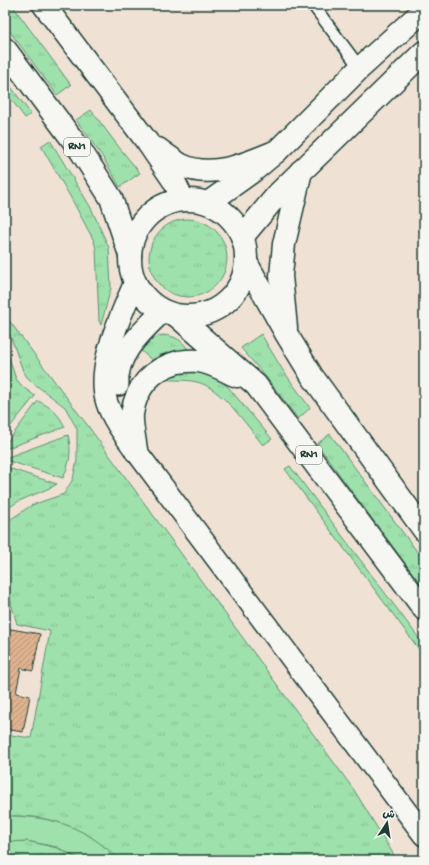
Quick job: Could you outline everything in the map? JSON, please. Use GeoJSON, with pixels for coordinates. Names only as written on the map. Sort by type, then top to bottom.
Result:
{"type":"FeatureCollection","features":[{"type":"Feature","properties":{"kind":"main road"},"geometry":{"type":"LineString","coordinates":[[44,5],[148,143],[174,181],[183,200]]}},
{"type":"Feature","properties":{"kind":"main road"},"geometry":{"type":"LineString","coordinates":[[208,203],[253,171],[277,151],[360,68],[424,10]]}},
{"type":"Feature","properties":{"kind":"main road","name":"RN1"},"geometry":{"type":"LineString","coordinates":[[5,49],[81,151],[111,198],[130,255]]}},
{"type":"Feature","properties":{"kind":"main road"},"geometry":{"type":"LineString","coordinates":[[242,236],[278,194],[424,52]]}},
{"type":"Feature","properties":{"kind":"main road"},"geometry":{"type":"LineString","coordinates":[[148,143],[182,165],[199,170],[229,168],[246,164],[277,151]]}},
{"type":"Feature","properties":{"kind":"main road"},"geometry":{"type":"LineString","coordinates":[[287,335],[281,276],[284,244],[301,171]]}},
{"type":"Feature","properties":{"kind":"main road","name":"RN1"},"geometry":{"type":"LineString","coordinates":[[170,313],[193,316],[208,313],[223,305],[234,294],[242,280],[246,264],[246,250],[242,236],[237,225],[229,216],[219,208],[208,203],[196,200],[183,200],[167,204],[152,212],[140,224],[133,239],[130,255],[130,268],[135,282],[142,294],[151,304],[170,313],[256,385],[424,610]]}},
{"type":"Feature","properties":{"kind":"main road","name":"RN1"},"geometry":{"type":"LineString","coordinates":[[246,264],[312,376],[424,530]]}},
{"type":"Feature","properties":{"kind":"main road"},"geometry":{"type":"LineString","coordinates":[[136,451],[132,415],[136,398],[147,378],[161,368],[184,361],[202,361],[256,385]]}},
{"type":"Feature","properties":{"kind":"street"},"geometry":{"type":"LineString","coordinates":[[135,282],[109,348],[104,375],[104,392],[107,405],[122,432],[136,451],[424,835]]}},
{"type":"Feature","properties":{"kind":"street"},"geometry":{"type":"LineString","coordinates":[[122,432],[117,381],[120,364],[124,354],[138,337],[170,313]]}},
{"type":"Feature","properties":{"kind":"lane"},"geometry":{"type":"LineString","coordinates":[[313,5],[360,68]]}},
{"type":"Feature","properties":{"kind":"green space"},"geometry":{"type":"Polygon","coordinates":[[[5,5],[12,5],[71,85],[57,95],[5,25],[5,5]]]}},
{"type":"Feature","properties":{"kind":"green space"},"geometry":{"type":"Polygon","coordinates":[[[5,79],[31,114],[25,118],[5,91],[5,79]]]}},
{"type":"Feature","properties":{"kind":"green space"},"geometry":{"type":"Polygon","coordinates":[[[91,110],[140,173],[120,187],[102,156],[76,120],[91,110]]]}},
{"type":"Feature","properties":{"kind":"green space"},"geometry":{"type":"Polygon","coordinates":[[[50,140],[91,208],[109,248],[111,288],[101,325],[99,321],[96,249],[94,241],[41,146],[50,140]]]}},
{"type":"Feature","properties":{"kind":"green space"},"geometry":{"type":"Polygon","coordinates":[[[180,219],[196,219],[210,225],[221,236],[227,250],[227,266],[221,280],[210,291],[196,297],[180,297],[166,291],[155,280],[149,266],[149,250],[155,236],[166,225],[180,219]]]}},
{"type":"Feature","properties":{"kind":"green space"},"geometry":{"type":"Polygon","coordinates":[[[5,315],[354,790],[397,860],[119,860],[95,840],[67,825],[37,817],[5,817],[5,734],[31,738],[50,631],[17,624],[5,581],[5,523],[32,505],[64,494],[73,479],[77,460],[77,429],[65,407],[33,383],[23,371],[5,321],[5,315]]]}},
{"type":"Feature","properties":{"kind":"green space"},"geometry":{"type":"Polygon","coordinates":[[[261,334],[282,369],[310,408],[298,419],[267,378],[241,348],[261,334]]]}},
{"type":"Feature","properties":{"kind":"green space"},"geometry":{"type":"Polygon","coordinates":[[[163,335],[179,340],[190,352],[154,362],[139,349],[153,338],[163,335]]]}},
{"type":"Feature","properties":{"kind":"green space"},"geometry":{"type":"Polygon","coordinates":[[[5,346],[16,379],[23,387],[35,396],[5,433],[5,346]]]}},
{"type":"Feature","properties":{"kind":"green space"},"geometry":{"type":"Polygon","coordinates":[[[188,368],[218,378],[228,387],[272,439],[263,445],[242,418],[225,400],[206,386],[192,381],[160,379],[188,368]]]}},
{"type":"Feature","properties":{"kind":"green space"},"geometry":{"type":"Polygon","coordinates":[[[38,401],[54,411],[65,427],[5,449],[5,445],[38,401]]]}},
{"type":"Feature","properties":{"kind":"green space"},"geometry":{"type":"Polygon","coordinates":[[[330,434],[424,561],[424,589],[317,444],[330,434]]]}},
{"type":"Feature","properties":{"kind":"green space"},"geometry":{"type":"Polygon","coordinates":[[[68,435],[70,457],[63,478],[5,460],[5,458],[68,435]]]}},
{"type":"Feature","properties":{"kind":"green space"},"geometry":{"type":"Polygon","coordinates":[[[290,466],[424,645],[424,656],[285,469],[290,466]]]}},
{"type":"Feature","properties":{"kind":"green space"},"geometry":{"type":"Polygon","coordinates":[[[5,467],[57,484],[19,501],[5,510],[5,467]]]}},
{"type":"Feature","properties":{"kind":"green space"},"geometry":{"type":"Polygon","coordinates":[[[12,816],[43,819],[70,826],[95,840],[119,860],[81,860],[57,847],[27,841],[5,842],[5,817],[12,816]]]}},
{"type":"Feature","properties":{"kind":"green space"},"geometry":{"type":"Polygon","coordinates":[[[27,841],[57,848],[81,860],[36,860],[5,855],[5,842],[27,841]]]}},
{"type":"Feature","properties":{"kind":"building"},"geometry":{"type":"Polygon","coordinates":[[[5,628],[40,634],[33,671],[21,668],[16,693],[30,696],[23,732],[5,729],[5,628]]]}}]}
